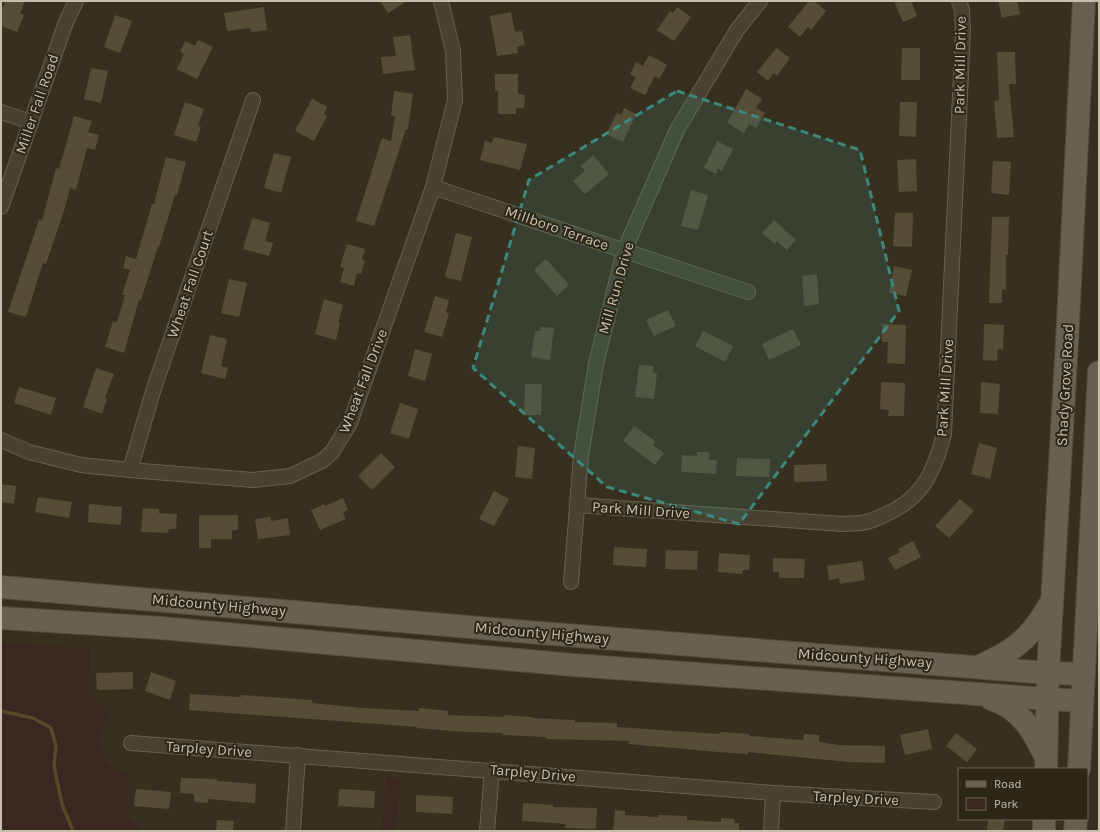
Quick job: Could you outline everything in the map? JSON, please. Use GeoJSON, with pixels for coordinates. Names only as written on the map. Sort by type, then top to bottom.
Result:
{"type":"FeatureCollection","features":[{"type":"Feature","properties":{"kind":"main road","name":"Shady Grove Road"},"geometry":{"type":"LineString","coordinates":[[1046,764],[1048,673],[1067,350],[1084,1]]}},
{"type":"Feature","properties":{"kind":"main road"},"geometry":{"type":"LineString","coordinates":[[1079,768],[1099,372]]}},
{"type":"Feature","properties":{"kind":"main road","name":"Midcounty Highway"},"geometry":{"type":"LineString","coordinates":[[1,587],[528,632],[1048,673],[1084,674]]}},
{"type":"Feature","properties":{"kind":"main road"},"geometry":{"type":"LineString","coordinates":[[977,667],[1005,653],[1024,640],[1040,620],[1052,600]]}},
{"type":"Feature","properties":{"kind":"main road","name":"Midcounty Highway"},"geometry":{"type":"LineString","coordinates":[[1,618],[161,628],[573,665],[1082,701]]}},
{"type":"Feature","properties":{"kind":"main road"},"geometry":{"type":"LineString","coordinates":[[977,694],[1000,702],[1014,710],[1025,721],[1036,738],[1046,764]]}},
{"type":"Feature","properties":{"kind":"main road"},"geometry":{"type":"LineString","coordinates":[[1044,820],[1044,831]]}},
{"type":"Feature","properties":{"kind":"main road"},"geometry":{"type":"LineString","coordinates":[[1075,831],[1076,820]]}},
{"type":"Feature","properties":{"kind":"street","name":"Miller Fall Road"},"geometry":{"type":"LineString","coordinates":[[1,207],[66,22],[76,1]]}},
{"type":"Feature","properties":{"kind":"street","name":"Wheat Fall Drive"},"geometry":{"type":"LineString","coordinates":[[1,440],[29,452],[81,465],[253,480],[290,476],[322,461],[332,452],[350,423],[433,187],[455,100],[453,51],[441,1]]}},
{"type":"Feature","properties":{"kind":"street","name":"Mill Run Drive"},"geometry":{"type":"LineString","coordinates":[[571,582],[581,456],[596,364],[624,251],[677,130],[738,30],[760,1]]}},
{"type":"Feature","properties":{"kind":"street","name":"Park Mill Drive"},"geometry":{"type":"LineString","coordinates":[[577,505],[842,524],[868,522],[896,510],[913,497],[925,483],[937,460],[944,434],[963,31],[962,10],[959,1]]}},
{"type":"Feature","properties":{"kind":"street","name":"Wheat Fall Court"},"geometry":{"type":"LineString","coordinates":[[130,470],[154,388],[253,100]]}},
{"type":"Feature","properties":{"kind":"street"},"geometry":{"type":"LineString","coordinates":[[1,112],[30,122]]}},
{"type":"Feature","properties":{"kind":"street","name":"Millboro Terrace"},"geometry":{"type":"LineString","coordinates":[[433,187],[748,292]]}},
{"type":"Feature","properties":{"kind":"street","name":"Tarpley Drive"},"geometry":{"type":"LineString","coordinates":[[131,743],[774,793],[934,802]]}},
{"type":"Feature","properties":{"kind":"street"},"geometry":{"type":"LineString","coordinates":[[293,831],[298,755]]}},
{"type":"Feature","properties":{"kind":"street"},"geometry":{"type":"LineString","coordinates":[[487,831],[492,770]]}},
{"type":"Feature","properties":{"kind":"street"},"geometry":{"type":"LineString","coordinates":[[771,831],[774,793]]}},
{"type":"Feature","properties":{"kind":"highlighted area"},"geometry":{"type":"Polygon","coordinates":[[[677,91],[860,150],[899,311],[739,524],[607,487],[473,368],[529,180],[677,91]]]}},
{"type":"Feature","properties":{"kind":"green space"},"geometry":{"type":"Polygon","coordinates":[[[1,642],[90,649],[88,692],[110,715],[100,732],[101,750],[111,765],[119,770],[129,773],[127,816],[144,831],[1,831],[1,642]]]}},
{"type":"Feature","properties":{"kind":"green space"},"geometry":{"type":"Polygon","coordinates":[[[386,777],[401,778],[396,831],[382,831],[386,777]]]}},
{"type":"Feature","properties":{"kind":"building"},"geometry":{"type":"Polygon","coordinates":[[[5,1],[25,1],[20,13],[24,15],[17,32],[1,26],[1,13],[5,1]]]}},
{"type":"Feature","properties":{"kind":"building"},"geometry":{"type":"Polygon","coordinates":[[[380,1],[407,1],[388,13],[380,1]]]}},
{"type":"Feature","properties":{"kind":"building"},"geometry":{"type":"Polygon","coordinates":[[[809,1],[814,1],[826,11],[811,30],[808,27],[800,37],[788,27],[809,1]]]}},
{"type":"Feature","properties":{"kind":"building"},"geometry":{"type":"Polygon","coordinates":[[[894,1],[911,1],[917,16],[903,22],[894,1]]]}},
{"type":"Feature","properties":{"kind":"building"},"geometry":{"type":"Polygon","coordinates":[[[998,1],[1017,1],[1020,14],[1002,18],[998,1]]]}},
{"type":"Feature","properties":{"kind":"building"},"geometry":{"type":"Polygon","coordinates":[[[264,7],[267,30],[251,32],[250,28],[227,31],[224,13],[264,7]]]}},
{"type":"Feature","properties":{"kind":"building"},"geometry":{"type":"Polygon","coordinates":[[[677,7],[691,17],[674,41],[657,30],[670,11],[673,13],[677,7]]]}},
{"type":"Feature","properties":{"kind":"building"},"geometry":{"type":"Polygon","coordinates":[[[511,12],[515,32],[522,31],[525,45],[517,47],[518,53],[497,56],[490,16],[511,12]]]}},
{"type":"Feature","properties":{"kind":"building"},"geometry":{"type":"Polygon","coordinates":[[[115,15],[132,21],[120,53],[104,47],[115,15]]]}},
{"type":"Feature","properties":{"kind":"building"},"geometry":{"type":"Polygon","coordinates":[[[410,35],[415,70],[383,74],[381,57],[396,56],[393,37],[410,35]]]}},
{"type":"Feature","properties":{"kind":"building"},"geometry":{"type":"Polygon","coordinates":[[[198,40],[213,47],[197,79],[177,69],[184,54],[180,52],[185,41],[195,46],[198,40]]]}},
{"type":"Feature","properties":{"kind":"building"},"geometry":{"type":"Polygon","coordinates":[[[776,48],[790,58],[777,76],[774,73],[768,81],[757,72],[776,48]]]}},
{"type":"Feature","properties":{"kind":"building"},"geometry":{"type":"Polygon","coordinates":[[[902,48],[920,48],[920,80],[901,80],[902,48]]]}},
{"type":"Feature","properties":{"kind":"building"},"geometry":{"type":"Polygon","coordinates":[[[997,52],[1015,52],[1016,84],[1009,84],[1014,137],[997,138],[994,101],[999,100],[997,52]]]}},
{"type":"Feature","properties":{"kind":"building"},"geometry":{"type":"Polygon","coordinates":[[[649,55],[667,65],[659,79],[655,76],[645,95],[630,88],[636,77],[630,74],[636,62],[643,66],[649,55]]]}},
{"type":"Feature","properties":{"kind":"building"},"geometry":{"type":"Polygon","coordinates":[[[91,68],[108,71],[101,103],[84,99],[91,68]]]}},
{"type":"Feature","properties":{"kind":"building"},"geometry":{"type":"Polygon","coordinates":[[[495,74],[518,74],[518,94],[525,95],[524,108],[516,108],[516,114],[498,114],[498,91],[495,91],[495,74]]]}},
{"type":"Feature","properties":{"kind":"building"},"geometry":{"type":"Polygon","coordinates":[[[746,89],[762,99],[756,108],[765,113],[756,128],[749,124],[744,133],[727,123],[746,89]]]}},
{"type":"Feature","properties":{"kind":"building"},"geometry":{"type":"Polygon","coordinates":[[[394,91],[413,94],[408,129],[406,129],[374,226],[356,221],[382,138],[391,141],[395,116],[391,116],[394,91]]]}},
{"type":"Feature","properties":{"kind":"building"},"geometry":{"type":"Polygon","coordinates":[[[312,99],[327,107],[324,114],[327,116],[314,141],[295,131],[312,99]]]}},
{"type":"Feature","properties":{"kind":"building"},"geometry":{"type":"Polygon","coordinates":[[[185,102],[204,109],[198,125],[201,127],[196,142],[174,135],[185,102]]]}},
{"type":"Feature","properties":{"kind":"building"},"geometry":{"type":"Polygon","coordinates":[[[900,102],[917,102],[916,137],[899,136],[900,102]]]}},
{"type":"Feature","properties":{"kind":"building"},"geometry":{"type":"Polygon","coordinates":[[[624,108],[636,114],[623,142],[606,134],[617,113],[621,115],[624,108]]]}},
{"type":"Feature","properties":{"kind":"building"},"geometry":{"type":"Polygon","coordinates":[[[74,116],[92,121],[88,132],[99,135],[95,150],[87,148],[76,190],[70,188],[64,211],[46,264],[43,263],[26,317],[8,312],[39,220],[42,221],[56,168],[59,169],[74,116]]]}},
{"type":"Feature","properties":{"kind":"building"},"geometry":{"type":"Polygon","coordinates":[[[494,137],[527,144],[520,170],[480,160],[485,141],[492,143],[494,137]]]}},
{"type":"Feature","properties":{"kind":"building"},"geometry":{"type":"Polygon","coordinates":[[[717,141],[733,149],[722,171],[718,168],[716,174],[704,168],[717,141]]]}},
{"type":"Feature","properties":{"kind":"building"},"geometry":{"type":"Polygon","coordinates":[[[274,153],[291,157],[281,193],[264,188],[274,153]]]}},
{"type":"Feature","properties":{"kind":"building"},"geometry":{"type":"Polygon","coordinates":[[[593,155],[609,174],[585,194],[573,181],[585,171],[581,166],[593,155]]]}},
{"type":"Feature","properties":{"kind":"building"},"geometry":{"type":"Polygon","coordinates":[[[166,157],[186,162],[177,195],[175,195],[141,300],[139,300],[124,353],[105,347],[113,321],[117,322],[125,295],[122,295],[130,270],[123,268],[126,256],[136,259],[152,204],[154,204],[166,157]]]}},
{"type":"Feature","properties":{"kind":"building"},"geometry":{"type":"Polygon","coordinates":[[[916,159],[917,191],[899,192],[897,160],[916,159]]]}},
{"type":"Feature","properties":{"kind":"building"},"geometry":{"type":"Polygon","coordinates":[[[993,161],[1011,162],[1009,195],[991,193],[993,161]]]}},
{"type":"Feature","properties":{"kind":"building"},"geometry":{"type":"Polygon","coordinates":[[[691,190],[708,195],[698,230],[681,226],[691,190]]]}},
{"type":"Feature","properties":{"kind":"building"},"geometry":{"type":"Polygon","coordinates":[[[895,213],[913,213],[912,247],[893,246],[895,213]]]}},
{"type":"Feature","properties":{"kind":"building"},"geometry":{"type":"Polygon","coordinates":[[[992,217],[1009,217],[1008,255],[1006,255],[1006,290],[1002,289],[1002,303],[989,303],[992,217]]]}},
{"type":"Feature","properties":{"kind":"building"},"geometry":{"type":"Polygon","coordinates":[[[252,218],[270,223],[265,241],[273,243],[269,256],[243,249],[252,218]]]}},
{"type":"Feature","properties":{"kind":"building"},"geometry":{"type":"Polygon","coordinates":[[[774,220],[796,240],[787,250],[777,241],[775,244],[762,233],[774,220]]]}},
{"type":"Feature","properties":{"kind":"building"},"geometry":{"type":"Polygon","coordinates":[[[456,233],[472,237],[461,281],[445,277],[456,233]]]}},
{"type":"Feature","properties":{"kind":"building"},"geometry":{"type":"Polygon","coordinates":[[[347,244],[365,249],[362,260],[365,261],[361,274],[357,273],[354,286],[340,282],[344,268],[340,267],[347,244]]]}},
{"type":"Feature","properties":{"kind":"building"},"geometry":{"type":"Polygon","coordinates":[[[546,259],[569,285],[557,296],[534,270],[546,259]]]}},
{"type":"Feature","properties":{"kind":"building"},"geometry":{"type":"Polygon","coordinates":[[[894,266],[912,270],[906,296],[889,293],[894,266]]]}},
{"type":"Feature","properties":{"kind":"building"},"geometry":{"type":"Polygon","coordinates":[[[817,274],[819,304],[804,306],[802,276],[817,274]]]}},
{"type":"Feature","properties":{"kind":"building"},"geometry":{"type":"Polygon","coordinates":[[[229,279],[247,283],[239,317],[221,313],[229,279]]]}},
{"type":"Feature","properties":{"kind":"building"},"geometry":{"type":"Polygon","coordinates":[[[435,296],[449,300],[446,312],[449,313],[442,337],[424,332],[435,296]]]}},
{"type":"Feature","properties":{"kind":"building"},"geometry":{"type":"Polygon","coordinates":[[[324,299],[343,305],[338,323],[340,323],[336,340],[315,334],[324,299]]]}},
{"type":"Feature","properties":{"kind":"building"},"geometry":{"type":"Polygon","coordinates":[[[668,310],[676,326],[654,336],[646,320],[668,310]]]}},
{"type":"Feature","properties":{"kind":"building"},"geometry":{"type":"Polygon","coordinates":[[[882,324],[906,325],[905,364],[887,363],[888,342],[882,342],[882,324]]]}},
{"type":"Feature","properties":{"kind":"building"},"geometry":{"type":"Polygon","coordinates":[[[984,324],[1004,325],[1003,350],[998,349],[997,361],[983,360],[984,324]]]}},
{"type":"Feature","properties":{"kind":"building"},"geometry":{"type":"Polygon","coordinates":[[[541,327],[554,328],[550,360],[531,357],[535,331],[540,331],[541,327]]]}},
{"type":"Feature","properties":{"kind":"building"},"geometry":{"type":"Polygon","coordinates":[[[793,329],[801,345],[769,360],[762,344],[793,329]]]}},
{"type":"Feature","properties":{"kind":"building"},"geometry":{"type":"Polygon","coordinates":[[[703,331],[733,346],[725,362],[695,346],[703,331]]]}},
{"type":"Feature","properties":{"kind":"building"},"geometry":{"type":"Polygon","coordinates":[[[210,335],[227,339],[221,366],[228,368],[225,379],[201,373],[210,335]]]}},
{"type":"Feature","properties":{"kind":"building"},"geometry":{"type":"Polygon","coordinates":[[[415,349],[432,354],[425,381],[408,376],[415,349]]]}},
{"type":"Feature","properties":{"kind":"building"},"geometry":{"type":"Polygon","coordinates":[[[639,365],[654,366],[653,373],[657,374],[654,399],[635,397],[639,365]]]}},
{"type":"Feature","properties":{"kind":"building"},"geometry":{"type":"Polygon","coordinates":[[[96,368],[114,374],[105,398],[107,399],[102,414],[83,407],[96,368]]]}},
{"type":"Feature","properties":{"kind":"building"},"geometry":{"type":"Polygon","coordinates":[[[881,382],[905,383],[904,416],[888,416],[889,410],[880,409],[881,382]]]}},
{"type":"Feature","properties":{"kind":"building"},"geometry":{"type":"Polygon","coordinates":[[[981,382],[1000,384],[998,414],[980,413],[981,382]]]}},
{"type":"Feature","properties":{"kind":"building"},"geometry":{"type":"Polygon","coordinates":[[[525,384],[542,384],[541,415],[524,415],[525,384]]]}},
{"type":"Feature","properties":{"kind":"building"},"geometry":{"type":"Polygon","coordinates":[[[19,387],[56,398],[51,415],[14,403],[19,387]]]}},
{"type":"Feature","properties":{"kind":"building"},"geometry":{"type":"Polygon","coordinates":[[[400,403],[418,409],[409,439],[390,433],[400,403]]]}},
{"type":"Feature","properties":{"kind":"building"},"geometry":{"type":"Polygon","coordinates":[[[634,426],[655,441],[653,445],[664,453],[655,465],[623,441],[634,426]]]}},
{"type":"Feature","properties":{"kind":"building"},"geometry":{"type":"Polygon","coordinates":[[[979,443],[997,448],[990,479],[971,474],[979,443]]]}},
{"type":"Feature","properties":{"kind":"building"},"geometry":{"type":"Polygon","coordinates":[[[518,446],[535,448],[532,479],[515,477],[518,446]]]}},
{"type":"Feature","properties":{"kind":"building"},"geometry":{"type":"Polygon","coordinates":[[[697,452],[709,452],[709,460],[717,460],[716,474],[681,472],[682,455],[697,456],[697,452]]]}},
{"type":"Feature","properties":{"kind":"building"},"geometry":{"type":"Polygon","coordinates":[[[381,453],[395,467],[372,490],[358,476],[381,453]]]}},
{"type":"Feature","properties":{"kind":"building"},"geometry":{"type":"Polygon","coordinates":[[[737,458],[770,459],[769,477],[736,476],[737,458]]]}},
{"type":"Feature","properties":{"kind":"building"},"geometry":{"type":"Polygon","coordinates":[[[826,464],[827,481],[794,482],[794,465],[826,464]]]}},
{"type":"Feature","properties":{"kind":"building"},"geometry":{"type":"Polygon","coordinates":[[[1,484],[16,486],[14,504],[1,502],[1,484]]]}},
{"type":"Feature","properties":{"kind":"building"},"geometry":{"type":"Polygon","coordinates":[[[494,491],[509,499],[494,526],[479,519],[494,491]]]}},
{"type":"Feature","properties":{"kind":"building"},"geometry":{"type":"Polygon","coordinates":[[[38,497],[72,502],[69,518],[35,512],[38,497]]]}},
{"type":"Feature","properties":{"kind":"building"},"geometry":{"type":"Polygon","coordinates":[[[343,498],[348,510],[343,512],[346,519],[320,530],[311,510],[343,498]]]}},
{"type":"Feature","properties":{"kind":"building"},"geometry":{"type":"Polygon","coordinates":[[[960,499],[974,511],[949,538],[935,526],[960,499]]]}},
{"type":"Feature","properties":{"kind":"building"},"geometry":{"type":"Polygon","coordinates":[[[89,504],[122,507],[121,525],[88,522],[89,504]]]}},
{"type":"Feature","properties":{"kind":"building"},"geometry":{"type":"Polygon","coordinates":[[[143,508],[159,509],[159,513],[177,514],[176,529],[169,529],[168,533],[141,532],[143,508]]]}},
{"type":"Feature","properties":{"kind":"building"},"geometry":{"type":"Polygon","coordinates":[[[199,515],[238,515],[238,530],[232,530],[232,539],[211,539],[211,548],[199,548],[199,515]]]}},
{"type":"Feature","properties":{"kind":"building"},"geometry":{"type":"Polygon","coordinates":[[[270,517],[271,521],[288,518],[290,535],[258,539],[255,519],[270,517]]]}},
{"type":"Feature","properties":{"kind":"building"},"geometry":{"type":"Polygon","coordinates":[[[913,541],[921,557],[895,570],[888,558],[900,552],[898,549],[913,541]]]}},
{"type":"Feature","properties":{"kind":"building"},"geometry":{"type":"Polygon","coordinates":[[[614,547],[647,549],[646,567],[613,565],[614,547]]]}},
{"type":"Feature","properties":{"kind":"building"},"geometry":{"type":"Polygon","coordinates":[[[666,550],[698,551],[697,570],[665,569],[666,550]]]}},
{"type":"Feature","properties":{"kind":"building"},"geometry":{"type":"Polygon","coordinates":[[[719,553],[750,555],[749,570],[743,570],[742,574],[718,572],[719,553]]]}},
{"type":"Feature","properties":{"kind":"building"},"geometry":{"type":"Polygon","coordinates":[[[773,558],[805,559],[804,578],[779,578],[779,572],[773,572],[773,558]]]}},
{"type":"Feature","properties":{"kind":"building"},"geometry":{"type":"Polygon","coordinates":[[[862,561],[865,580],[840,584],[839,578],[829,580],[827,566],[862,561]]]}},
{"type":"Feature","properties":{"kind":"building"},"geometry":{"type":"Polygon","coordinates":[[[133,672],[133,689],[97,690],[96,673],[133,672]]]}},
{"type":"Feature","properties":{"kind":"building"},"geometry":{"type":"Polygon","coordinates":[[[151,672],[176,681],[170,700],[145,691],[151,672]]]}},
{"type":"Feature","properties":{"kind":"building"},"geometry":{"type":"Polygon","coordinates":[[[190,694],[241,697],[241,695],[312,700],[312,703],[362,708],[419,711],[419,708],[448,711],[448,715],[504,717],[504,715],[575,720],[575,722],[617,723],[617,727],[719,734],[720,732],[749,734],[749,736],[803,740],[804,734],[819,735],[819,742],[839,745],[885,746],[885,763],[849,762],[748,752],[748,754],[718,752],[629,744],[629,741],[546,739],[546,737],[503,735],[503,733],[464,732],[417,727],[189,710],[190,694]]]}},
{"type":"Feature","properties":{"kind":"building"},"geometry":{"type":"Polygon","coordinates":[[[928,729],[932,749],[905,755],[900,735],[928,729]]]}},
{"type":"Feature","properties":{"kind":"building"},"geometry":{"type":"Polygon","coordinates":[[[956,733],[977,749],[967,762],[946,746],[956,733]]]}},
{"type":"Feature","properties":{"kind":"building"},"geometry":{"type":"Polygon","coordinates":[[[181,778],[217,779],[217,781],[256,784],[255,803],[208,799],[208,803],[194,802],[194,794],[180,793],[181,778]]]}},
{"type":"Feature","properties":{"kind":"building"},"geometry":{"type":"Polygon","coordinates":[[[136,789],[171,792],[169,809],[134,806],[136,789]]]}},
{"type":"Feature","properties":{"kind":"building"},"geometry":{"type":"Polygon","coordinates":[[[339,789],[375,791],[374,808],[338,806],[339,789]]]}},
{"type":"Feature","properties":{"kind":"building"},"geometry":{"type":"Polygon","coordinates":[[[416,795],[453,797],[452,814],[416,812],[416,795]]]}},
{"type":"Feature","properties":{"kind":"building"},"geometry":{"type":"Polygon","coordinates":[[[523,803],[553,805],[553,807],[597,808],[596,829],[565,828],[566,824],[522,821],[523,803]]]}},
{"type":"Feature","properties":{"kind":"building"},"geometry":{"type":"Polygon","coordinates":[[[615,810],[625,811],[625,815],[658,817],[658,815],[687,816],[687,820],[721,822],[721,818],[735,819],[734,823],[739,823],[739,831],[613,831],[615,810]]]}},
{"type":"Feature","properties":{"kind":"building"},"geometry":{"type":"Polygon","coordinates":[[[217,820],[234,821],[233,831],[216,831],[217,820]]]}},
{"type":"Feature","properties":{"kind":"building"},"geometry":{"type":"Polygon","coordinates":[[[988,820],[1005,820],[1003,831],[987,831],[988,820]]]}},
{"type":"Feature","properties":{"kind":"waterway"},"geometry":{"type":"LineString","coordinates":[[1,711],[33,718],[51,728],[56,746],[54,766],[62,804],[73,831]]}}]}
